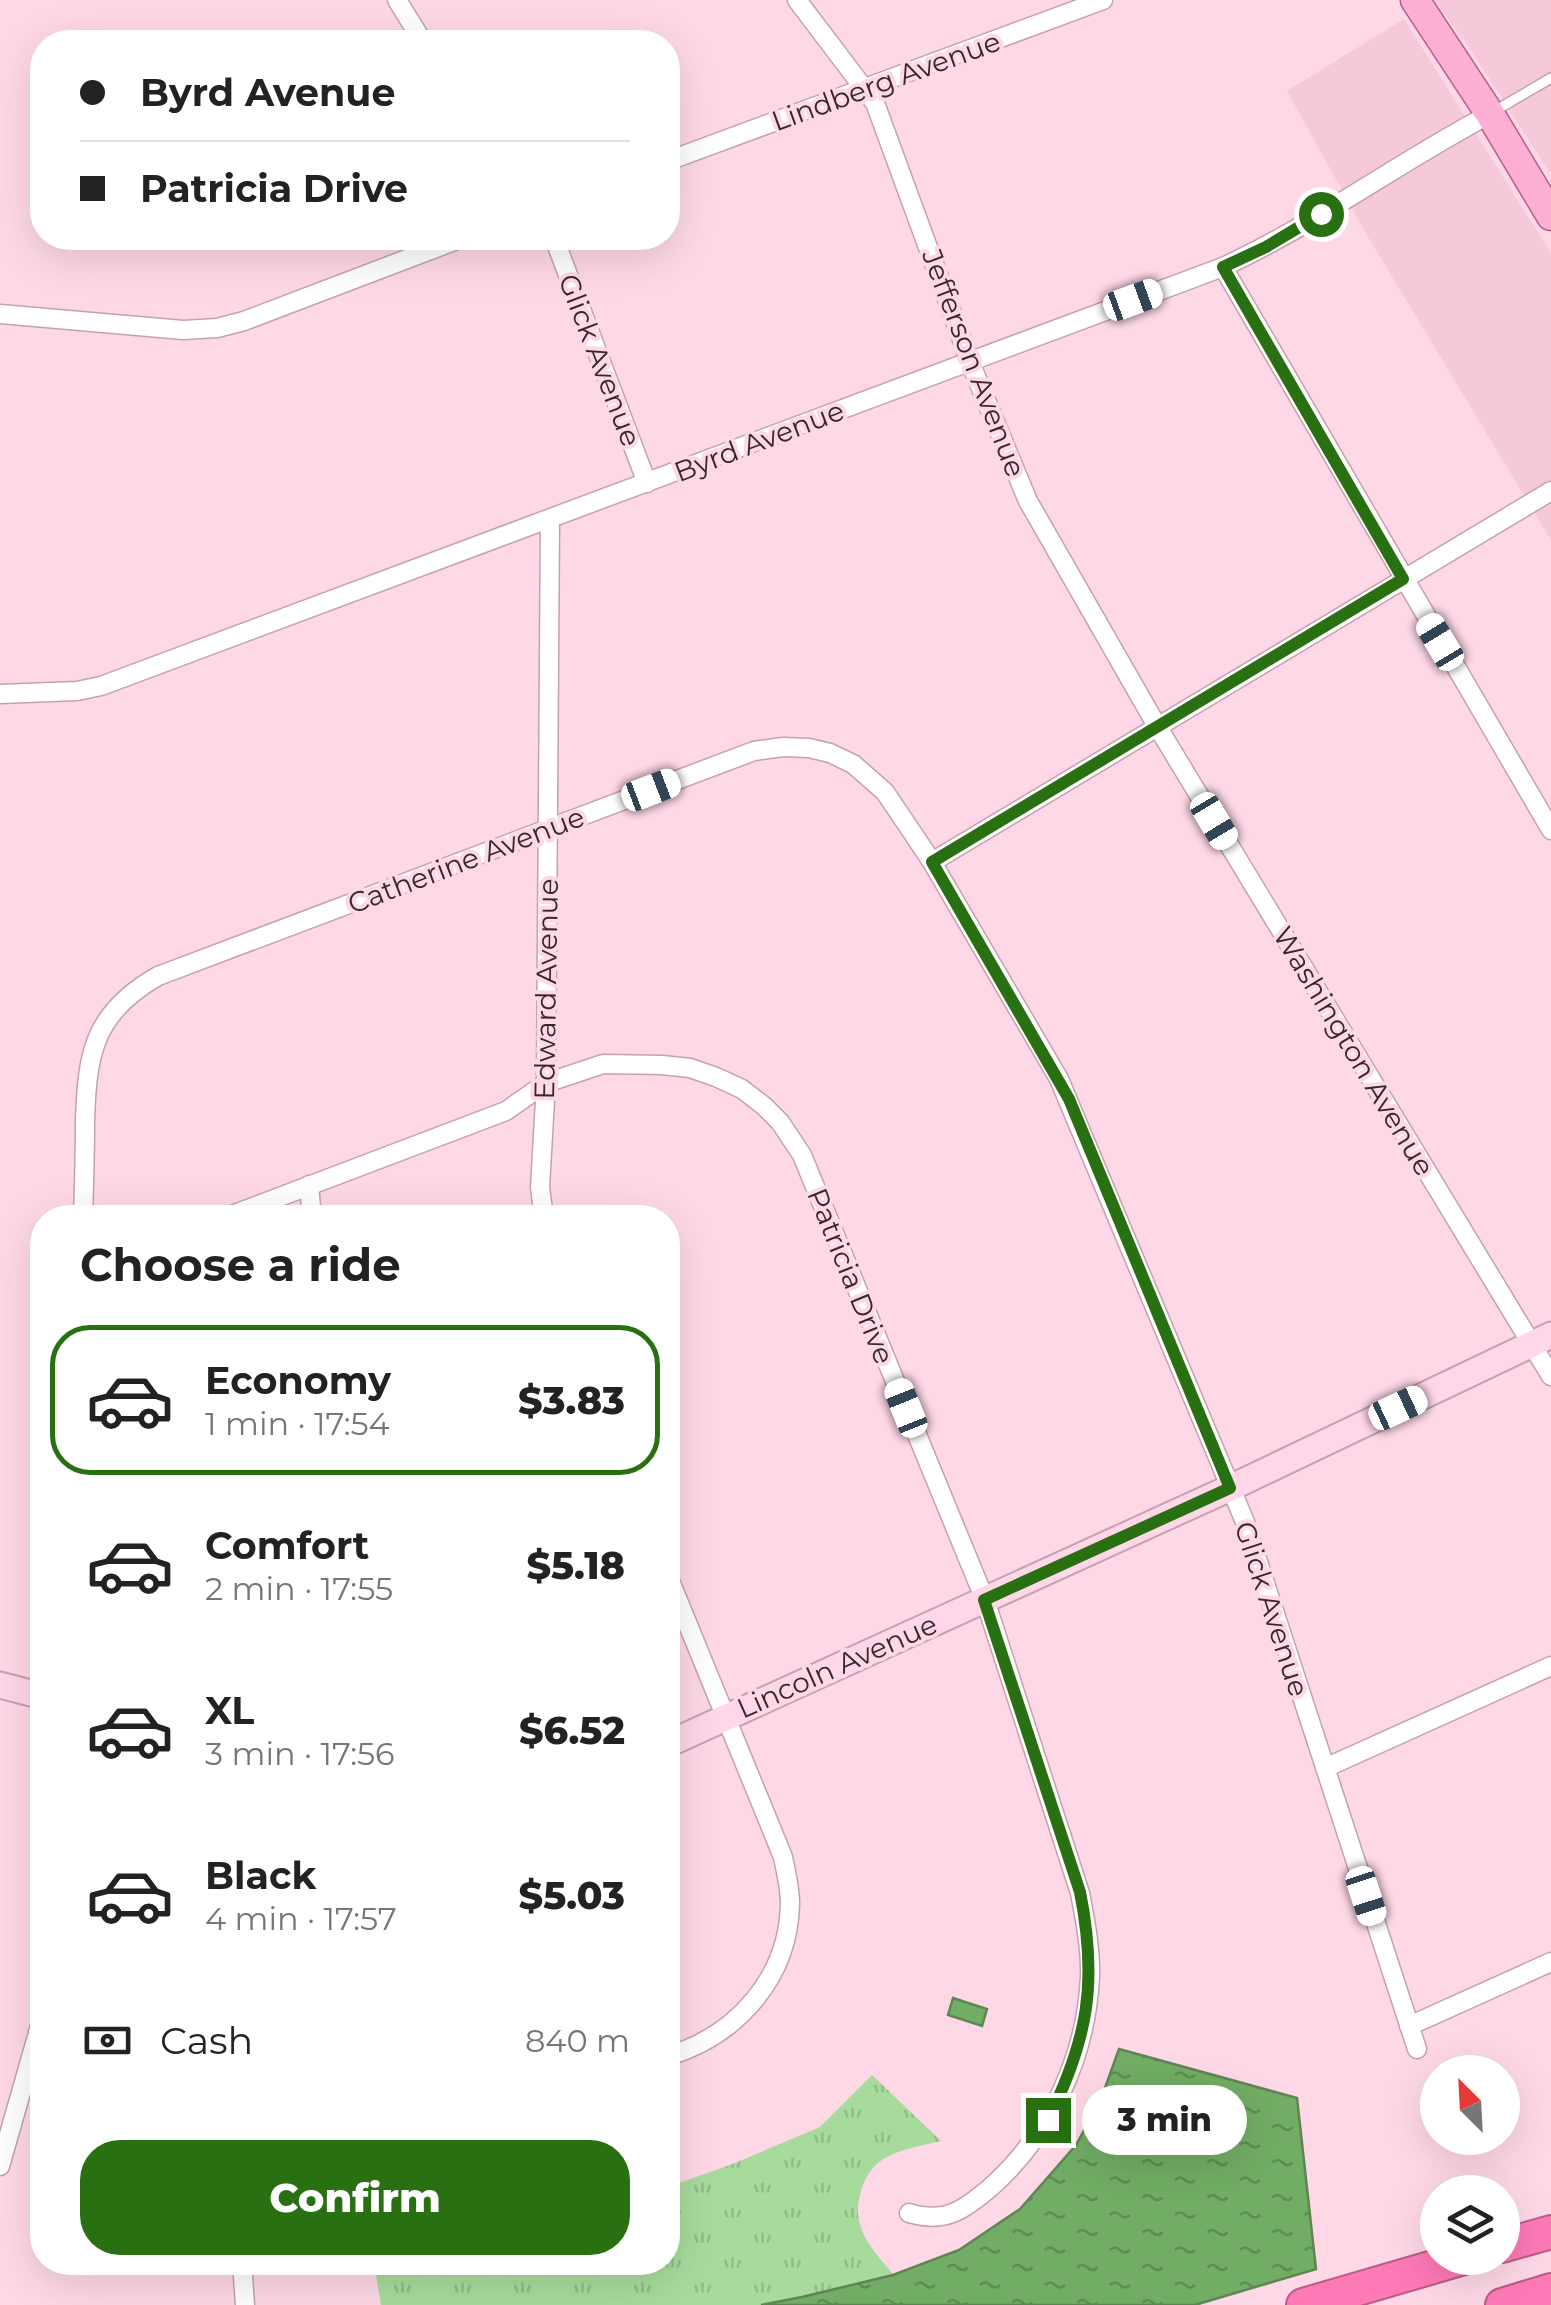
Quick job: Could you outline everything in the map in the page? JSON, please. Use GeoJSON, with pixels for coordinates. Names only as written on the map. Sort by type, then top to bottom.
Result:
{"type":"FeatureCollection","features":[{"type":"Feature","properties":{"kind":"highway"},"geometry":{"type":"LineString","coordinates":[[1520,2241],[1551,2232]]}},
{"type":"Feature","properties":{"kind":"highway"},"geometry":{"type":"LineString","coordinates":[[1302,2305],[1420,2271]]}},
{"type":"Feature","properties":{"kind":"highway"},"geometry":{"type":"LineString","coordinates":[[1502,2305],[1551,2290]]}},
{"type":"Feature","properties":{"kind":"main road"},"geometry":{"type":"LineString","coordinates":[[1415,0],[1551,216]]}},
{"type":"Feature","properties":{"kind":"street"},"geometry":{"type":"LineString","coordinates":[[397,0],[416,30]]}},
{"type":"Feature","properties":{"kind":"street","name":"Jefferson Avenue"},"geometry":{"type":"LineString","coordinates":[[797,0],[875,103],[970,362],[1028,501],[1156,726]]}},
{"type":"Feature","properties":{"kind":"street","name":"Lindberg Avenue"},"geometry":{"type":"LineString","coordinates":[[680,156],[1077,4],[1103,0]]}},
{"type":"Feature","properties":{"kind":"street","name":"Byrd Avenue"},"geometry":{"type":"LineString","coordinates":[[0,694],[52,693],[101,686],[1223,267],[1266,247],[1490,114]]}},
{"type":"Feature","properties":{"kind":"street"},"geometry":{"type":"LineString","coordinates":[[0,314],[182,330],[217,328],[430,250]]}},
{"type":"Feature","properties":{"kind":"street","name":"Glick Avenue"},"geometry":{"type":"LineString","coordinates":[[559,250],[647,484]]}},
{"type":"Feature","properties":{"kind":"street"},"geometry":{"type":"LineString","coordinates":[[1223,267],[1551,830]]}},
{"type":"Feature","properties":{"kind":"street"},"geometry":{"type":"LineString","coordinates":[[932,862],[1551,491]]}},
{"type":"Feature","properties":{"kind":"street","name":"Edward Avenue"},"geometry":{"type":"LineString","coordinates":[[542,1205],[550,519]]}},
{"type":"Feature","properties":{"kind":"street","name":"Washington Avenue"},"geometry":{"type":"LineString","coordinates":[[1156,726],[1542,1340],[1551,1376]]}},
{"type":"Feature","properties":{"kind":"street","name":"Catherine Avenue"},"geometry":{"type":"LineString","coordinates":[[83,1205],[86,1078],[91,1054],[102,1026],[117,1006],[158,976],[754,752],[783,746],[830,753],[870,777],[886,792],[932,862]]}},
{"type":"Feature","properties":{"kind":"street","name":"Glick Avenue"},"geometry":{"type":"LineString","coordinates":[[932,862],[1069,1099],[1245,1522],[1417,2050]]}},
{"type":"Feature","properties":{"kind":"street","name":"Patricia Drive"},"geometry":{"type":"LineString","coordinates":[[257,1205],[506,1111],[546,1082],[602,1064],[662,1065],[716,1076],[764,1106],[802,1155],[984,1600],[1080,1892],[1088,1933],[1088,2004],[1080,2045],[1048,2120],[1024,2153],[980,2196],[956,2213],[939,2218],[908,2212]]}},
{"type":"Feature","properties":{"kind":"street"},"geometry":{"type":"LineString","coordinates":[[309,1185],[311,1205]]}},
{"type":"Feature","properties":{"kind":"street","name":"Lincoln Avenue"},"geometry":{"type":"LineString","coordinates":[[680,1738],[1230,1488],[1542,1340]]}},
{"type":"Feature","properties":{"kind":"street"},"geometry":{"type":"LineString","coordinates":[[680,1605],[783,1857],[790,1906],[779,1959],[751,2006],[709,2040],[680,2051]]}},
{"type":"Feature","properties":{"kind":"street"},"geometry":{"type":"LineString","coordinates":[[1325,1768],[1551,1666]]}},
{"type":"Feature","properties":{"kind":"street"},"geometry":{"type":"LineString","coordinates":[[0,1685],[30,1693]]}},
{"type":"Feature","properties":{"kind":"street"},"geometry":{"type":"LineString","coordinates":[[1409,2026],[1551,1962]]}},
{"type":"Feature","properties":{"kind":"street"},"geometry":{"type":"LineString","coordinates":[[0,2166],[30,2062]]}},
{"type":"Feature","properties":{"kind":"street"},"geometry":{"type":"LineString","coordinates":[[243,2275],[245,2305]]}},
{"type":"Feature","properties":{"kind":"lane"},"geometry":{"type":"LineString","coordinates":[[1490,114],[1551,78]]}},
{"type":"Feature","properties":{"kind":"shaded area"},"geometry":{"type":"Polygon","coordinates":[[[1434,0],[1551,0],[1551,175],[1473,53],[1434,0]]]}},
{"type":"Feature","properties":{"kind":"shaded area"},"geometry":{"type":"Polygon","coordinates":[[[1404,19],[1551,253],[1551,540],[1368,237],[1287,91],[1404,19]]]}},
{"type":"Feature","properties":{"kind":"green space"},"geometry":{"type":"Polygon","coordinates":[[[1119,2049],[1297,2098],[1316,2269],[1195,2305],[381,2305],[376,2275],[680,2275],[680,2183],[820,2127],[872,2075],[941,2141],[889,2156],[873,2168],[863,2185],[860,2223],[869,2244],[894,2275],[959,2250],[1020,2209],[1076,2145],[1101,2099],[1119,2049]]]}},
{"type":"Feature","properties":{"kind":"water"},"geometry":{"type":"Polygon","coordinates":[[[953,1998],[987,2009],[982,2026],[948,2015],[953,1998]]]}},
{"type":"Feature","properties":{"kind":"water"},"geometry":{"type":"Polygon","coordinates":[[[1119,2049],[1297,2098],[1316,2269],[1195,2305],[761,2305],[893,2275],[959,2250],[1020,2209],[1076,2145],[1101,2099],[1119,2049]]]}},
{"type":"Feature","properties":{"kind":"route"},"geometry":{"type":"LineString","coordinates":[[1048,2120],[1080,2045],[1088,2004],[1088,1933],[1080,1892],[984,1600],[1230,1488],[1069,1099],[932,862],[1403,579],[1223,267],[1321,214]]}}]}
